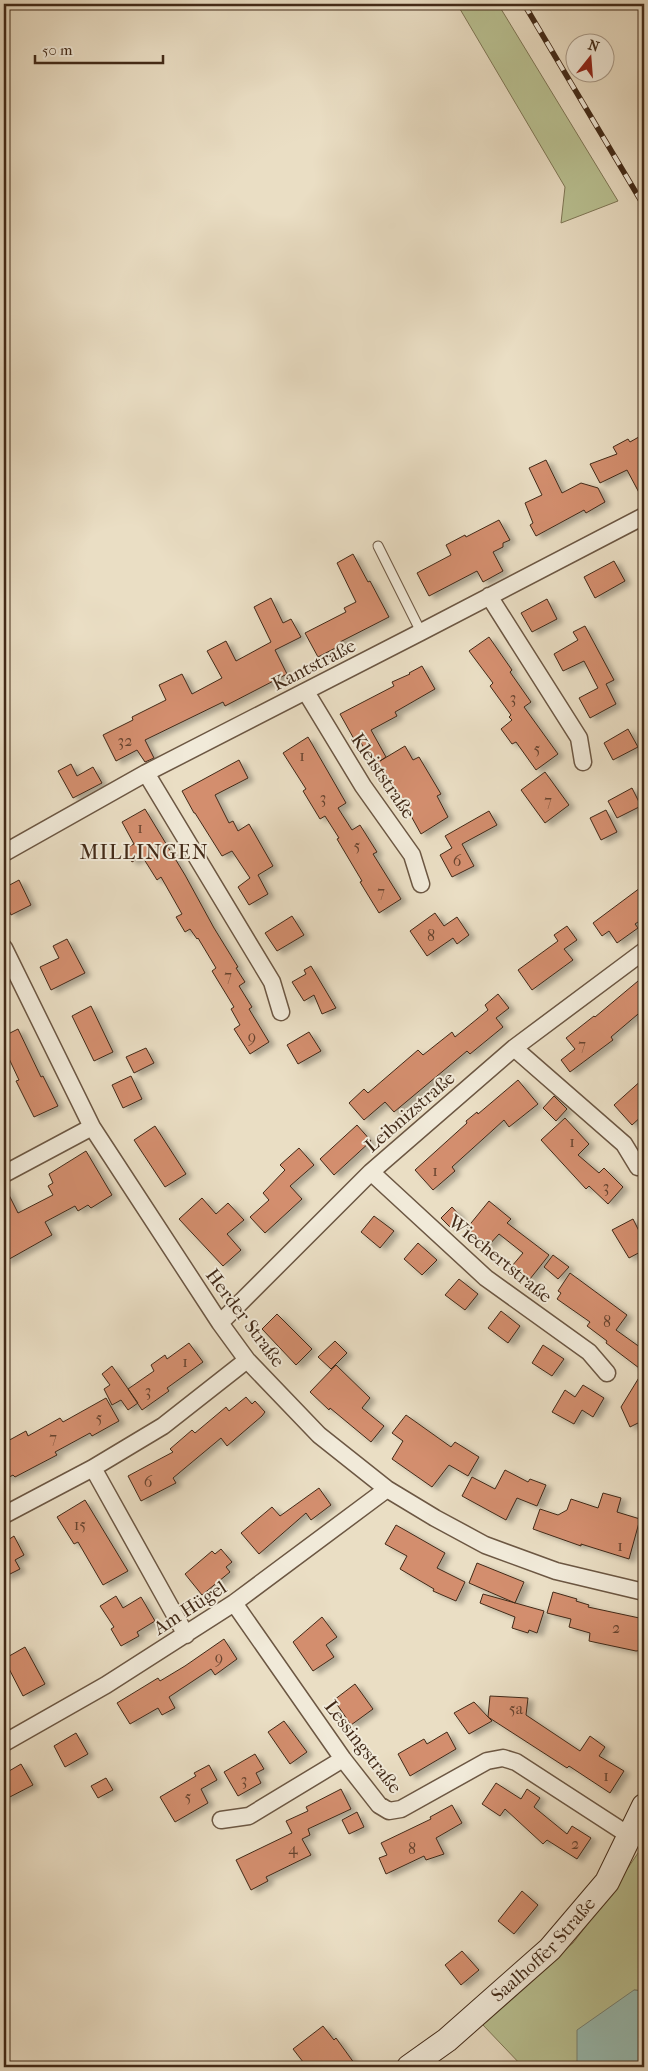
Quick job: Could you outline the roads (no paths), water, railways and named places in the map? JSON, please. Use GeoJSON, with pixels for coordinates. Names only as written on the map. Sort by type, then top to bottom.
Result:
{"type":"FeatureCollection","features":[{"type":"Feature","properties":{"kind":"street","name":"Kantstraße"},"geometry":{"type":"LineString","coordinates":[[4,853],[146,773],[644,516]]}},
{"type":"Feature","properties":{"kind":"street"},"geometry":{"type":"LineString","coordinates":[[489,596],[580,738],[583,762]]}},
{"type":"Feature","properties":{"kind":"street","name":"Kleiststraße"},"geometry":{"type":"LineString","coordinates":[[306,692],[363,786],[412,855],[421,884]]}},
{"type":"Feature","properties":{"kind":"street"},"geometry":{"type":"LineString","coordinates":[[146,773],[272,982],[281,1012]]}},
{"type":"Feature","properties":{"kind":"street","name":"Herder Straße"},"geometry":{"type":"LineString","coordinates":[[4,948],[92,1127],[220,1323],[247,1360],[319,1435],[387,1489],[434,1518],[485,1545],[556,1571],[644,1592]]}},
{"type":"Feature","properties":{"kind":"street","name":"Leibnizstraße"},"geometry":{"type":"LineString","coordinates":[[220,1323],[371,1172],[514,1048],[644,951]]}},
{"type":"Feature","properties":{"kind":"street"},"geometry":{"type":"LineString","coordinates":[[514,1048],[624,1144],[638,1167]]}},
{"type":"Feature","properties":{"kind":"street"},"geometry":{"type":"LineString","coordinates":[[4,1174],[92,1127]]}},
{"type":"Feature","properties":{"kind":"street","name":"Wiechertstraße"},"geometry":{"type":"LineString","coordinates":[[371,1172],[486,1278],[589,1352],[607,1373]]}},
{"type":"Feature","properties":{"kind":"street"},"geometry":{"type":"LineString","coordinates":[[4,1515],[93,1468],[163,1426],[247,1360]]}},
{"type":"Feature","properties":{"kind":"street"},"geometry":{"type":"LineString","coordinates":[[93,1468],[186,1634]]}},
{"type":"Feature","properties":{"kind":"street","name":"Am Hügel"},"geometry":{"type":"LineString","coordinates":[[4,1743],[106,1685],[234,1604],[387,1489]]}},
{"type":"Feature","properties":{"kind":"street","name":"Lessingstraße"},"geometry":{"type":"LineString","coordinates":[[234,1604],[343,1759],[379,1806],[389,1811],[400,1808],[487,1761],[504,1758],[516,1762],[630,1836]]}},
{"type":"Feature","properties":{"kind":"street"},"geometry":{"type":"LineString","coordinates":[[221,1820],[249,1816],[343,1759]]}},
{"type":"Feature","properties":{"kind":"street","name":"Saalhoffer Straße"},"geometry":{"type":"LineString","coordinates":[[409,2067],[447,2040],[550,1949],[607,1882],[644,1806]]}},
{"type":"Feature","properties":{"kind":"lane"},"geometry":{"type":"LineString","coordinates":[[378,546],[421,632]]}},
{"type":"Feature","properties":{"kind":"water"},"geometry":{"type":"Polygon","coordinates":[[[634,1990],[644,1991],[644,2067],[588,2067],[577,2063],[577,2030],[634,1990]]]}},
{"type":"Feature","properties":{"kind":"railway"},"geometry":{"type":"LineString","coordinates":[[524,4],[644,206]]}},
{"type":"Feature","properties":{"kind":"district","name":"MILLINGEN"},"geometry":{"type":"Point","coordinates":[144,852]}}]}
